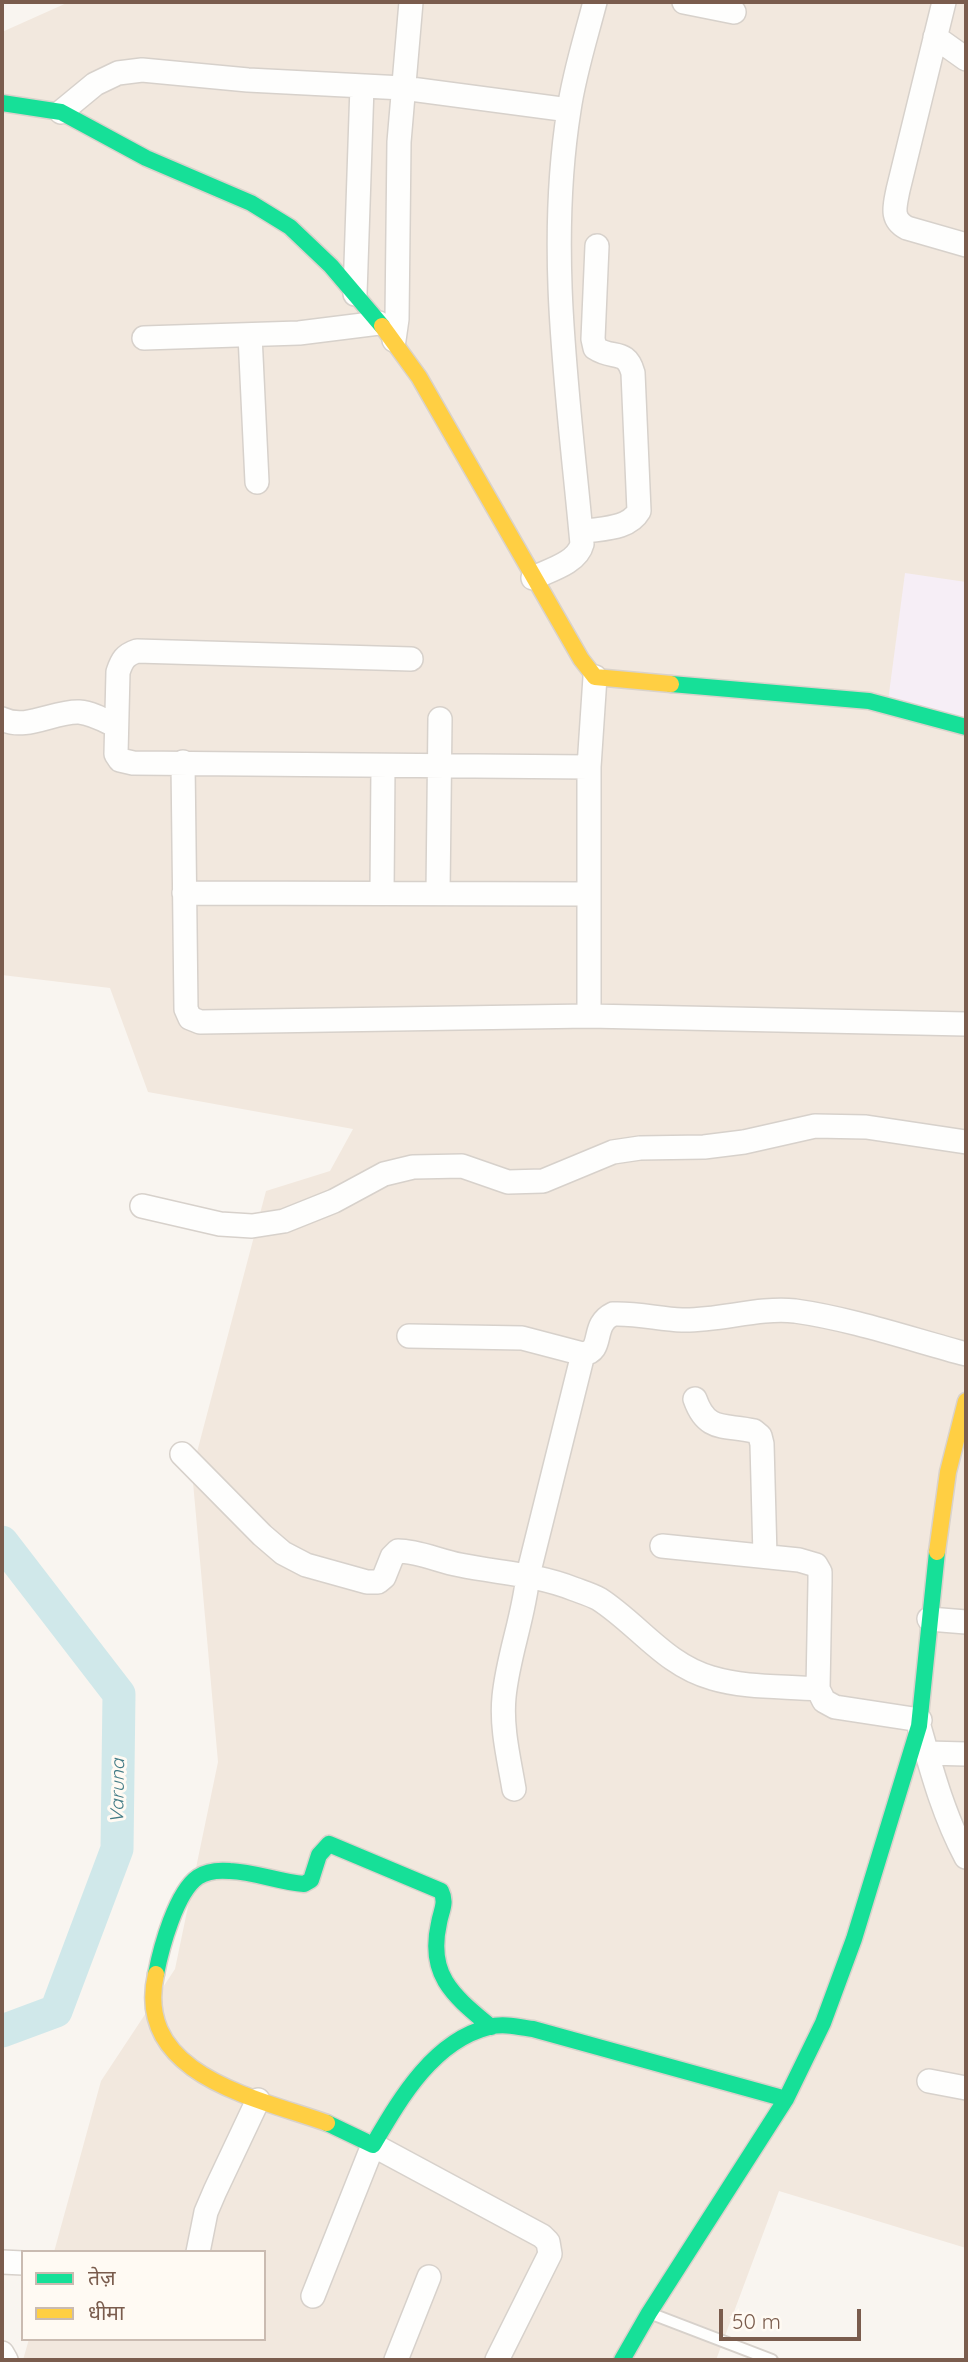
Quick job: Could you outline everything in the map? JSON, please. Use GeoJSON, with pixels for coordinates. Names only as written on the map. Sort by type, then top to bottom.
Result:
{"type":"FeatureCollection","features":[{"type":"Feature","properties":{"kind":"street"},"geometry":{"type":"LineString","coordinates":[[144,338],[387,331],[397,319],[397,194],[402,88],[411,2]]}},
{"type":"Feature","properties":{"kind":"street"},"geometry":{"type":"LineString","coordinates":[[533,579],[573,559],[580,552],[582,544],[560,313],[559,262],[569,110],[595,2]]}},
{"type":"Feature","properties":{"kind":"street"},"geometry":{"type":"LineString","coordinates":[[684,2],[734,12]]}},
{"type":"Feature","properties":{"kind":"street"},"geometry":{"type":"LineString","coordinates":[[944,2],[898,190],[895,216],[899,223],[907,228],[966,245]]}},
{"type":"Feature","properties":{"kind":"street"},"geometry":{"type":"LineString","coordinates":[[936,37],[966,58]]}},
{"type":"Feature","properties":{"kind":"street"},"geometry":{"type":"LineString","coordinates":[[61,112],[96,84],[118,73],[142,70],[248,80],[402,88],[569,110]]}},
{"type":"Feature","properties":{"kind":"street"},"geometry":{"type":"LineString","coordinates":[[355,294],[362,86]]}},
{"type":"Feature","properties":{"kind":"street"},"geometry":{"type":"LineString","coordinates":[[2,103],[61,112],[146,158],[251,204],[290,227],[331,266],[387,331],[425,388],[580,659],[595,677],[589,766],[589,1016]]}},
{"type":"Feature","properties":{"kind":"street"},"geometry":{"type":"LineString","coordinates":[[581,532],[634,521],[639,511],[633,373],[629,361],[603,353],[595,348],[593,339],[597,246]]}},
{"type":"Feature","properties":{"kind":"street"},"geometry":{"type":"LineString","coordinates":[[250,335],[257,482]]}},
{"type":"Feature","properties":{"kind":"street"},"geometry":{"type":"LineString","coordinates":[[411,659],[137,651],[121,660],[118,671],[116,754],[120,760],[133,763],[589,766]]}},
{"type":"Feature","properties":{"kind":"street"},"geometry":{"type":"LineString","coordinates":[[595,677],[869,701],[966,727]]}},
{"type":"Feature","properties":{"kind":"street"},"geometry":{"type":"LineString","coordinates":[[2,719],[8,722],[32,722],[78,712],[93,715],[116,726]]}},
{"type":"Feature","properties":{"kind":"street"},"geometry":{"type":"LineString","coordinates":[[438,894],[440,719]]}},
{"type":"Feature","properties":{"kind":"street"},"geometry":{"type":"LineString","coordinates":[[183,762],[186,1009],[190,1018],[200,1022],[589,1016],[966,1024]]}},
{"type":"Feature","properties":{"kind":"street"},"geometry":{"type":"LineString","coordinates":[[382,893],[383,766]]}},
{"type":"Feature","properties":{"kind":"street"},"geometry":{"type":"LineString","coordinates":[[184,893],[589,894]]}},
{"type":"Feature","properties":{"kind":"street"},"geometry":{"type":"LineString","coordinates":[[142,1206],[220,1224],[252,1226],[284,1221],[314,1210],[384,1174],[412,1167],[462,1166],[508,1182],[543,1181],[613,1152],[744,1142],[815,1126],[866,1127],[966,1142]]}},
{"type":"Feature","properties":{"kind":"street"},"geometry":{"type":"LineString","coordinates":[[409,1336],[522,1338],[583,1354],[593,1350],[600,1325],[605,1318],[613,1314],[682,1320],[790,1311],[822,1315],[966,1354]]}},
{"type":"Feature","properties":{"kind":"street"},"geometry":{"type":"LineString","coordinates":[[514,1789],[505,1734],[503,1701],[512,1649],[526,1599],[528,1575],[583,1354]]}},
{"type":"Feature","properties":{"kind":"street"},"geometry":{"type":"LineString","coordinates":[[695,1399],[700,1415],[712,1423],[754,1432],[760,1436],[765,1556]]}},
{"type":"Feature","properties":{"kind":"street"},"geometry":{"type":"LineString","coordinates":[[622,2360],[649,2313],[786,2099],[823,2023],[854,1939],[919,1723],[948,1472],[966,1401]]}},
{"type":"Feature","properties":{"kind":"street"},"geometry":{"type":"LineString","coordinates":[[182,1454],[262,1535],[283,1553],[306,1565],[367,1582],[378,1582],[384,1577],[398,1551],[407,1551],[460,1566],[555,1581],[598,1599],[660,1652],[686,1668],[711,1678],[738,1683],[818,1689]]}},
{"type":"Feature","properties":{"kind":"street"},"geometry":{"type":"LineString","coordinates":[[662,1546],[765,1556],[816,1565],[820,1572],[818,1689],[824,1701],[835,1707],[919,1723]]}},
{"type":"Feature","properties":{"kind":"street"},"geometry":{"type":"LineString","coordinates":[[929,1619],[966,1622]]}},
{"type":"Feature","properties":{"kind":"street"},"geometry":{"type":"LineString","coordinates":[[919,1723],[952,1831],[966,1857]]}},
{"type":"Feature","properties":{"kind":"street"},"geometry":{"type":"LineString","coordinates":[[927,1753],[966,1754]]}},
{"type":"Feature","properties":{"kind":"street"},"geometry":{"type":"LineString","coordinates":[[491,2027],[449,1992],[442,1980],[438,1967],[437,1937],[444,1904],[441,1891],[329,1844],[319,1853],[311,1880],[304,1884],[230,1871],[211,1871],[196,1878],[183,1896],[171,1922],[154,1977],[152,2006],[164,2037],[186,2064],[214,2083],[330,2124],[542,2236],[548,2242],[550,2255],[497,2360]]}},
{"type":"Feature","properties":{"kind":"street"},"geometry":{"type":"LineString","coordinates":[[313,2296],[373,2145],[402,2095],[423,2070],[465,2036],[491,2027],[533,2029],[786,2099]]}},
{"type":"Feature","properties":{"kind":"street"},"geometry":{"type":"LineString","coordinates":[[929,2081],[966,2088]]}},
{"type":"Feature","properties":{"kind":"street"},"geometry":{"type":"LineString","coordinates":[[199,2250],[211,2202],[258,2100]]}},
{"type":"Feature","properties":{"kind":"street"},"geometry":{"type":"LineString","coordinates":[[2,2262],[21,2263]]}},
{"type":"Feature","properties":{"kind":"street"},"geometry":{"type":"LineString","coordinates":[[396,2360],[429,2277]]}},
{"type":"Feature","properties":{"kind":"street"},"geometry":{"type":"LineString","coordinates":[[2,2353],[6,2360]]}},
{"type":"Feature","properties":{"kind":"lane"},"geometry":{"type":"LineString","coordinates":[[649,2313],[772,2360]]}},
{"type":"Feature","properties":{"kind":"shaded area"},"geometry":{"type":"Polygon","coordinates":[[[69,2],[966,2],[966,2248],[779,2191],[716,2360],[23,2360],[28,2341],[266,2341],[266,2250],[55,2250],[101,2081],[175,1969],[218,1762],[192,1471],[266,1191],[330,1171],[353,1129],[148,1092],[110,988],[2,975],[2,32],[69,2]]]}},
{"type":"Feature","properties":{"kind":"shaded area"},"geometry":{"type":"Polygon","coordinates":[[[905,573],[966,582],[966,719],[888,701],[905,573]]]}},
{"type":"Feature","properties":{"kind":"waterway","name":"Varuna"},"geometry":{"type":"LineString","coordinates":[[2,1542],[119,1694],[117,1849],[56,2011],[2,2031]]}},
{"type":"Feature","properties":{"kind":"traffic: fast"},"geometry":{"type":"LineString","coordinates":[[2,103],[61,112],[146,158],[251,203],[290,227],[331,266],[382,326]]}},
{"type":"Feature","properties":{"kind":"traffic: fast"},"geometry":{"type":"LineString","coordinates":[[671,684],[869,701],[966,727]]}},
{"type":"Feature","properties":{"kind":"traffic: fast"},"geometry":{"type":"LineString","coordinates":[[622,2360],[649,2313],[786,2099],[823,2023],[854,1939],[919,1726],[937,1552]]}},
{"type":"Feature","properties":{"kind":"traffic: fast"},"geometry":{"type":"LineString","coordinates":[[156,1974],[176,1907],[190,1884],[198,1877],[209,1872],[226,1871],[304,1884],[311,1880],[319,1855],[329,1844],[441,1891],[444,1903],[436,1941],[440,1971],[455,1994],[491,2027]]}},
{"type":"Feature","properties":{"kind":"traffic: fast"},"geometry":{"type":"LineString","coordinates":[[327,2123],[373,2145],[407,2091],[435,2058],[469,2034],[500,2025],[533,2029],[786,2099]]}},
{"type":"Feature","properties":{"kind":"traffic: slow"},"geometry":{"type":"LineString","coordinates":[[382,326],[419,377],[581,659],[595,677],[671,684]]}},
{"type":"Feature","properties":{"kind":"traffic: slow"},"geometry":{"type":"LineString","coordinates":[[937,1552],[948,1472],[966,1401]]}},
{"type":"Feature","properties":{"kind":"traffic: slow"},"geometry":{"type":"LineString","coordinates":[[156,1974],[154,2009],[163,2037],[182,2059],[207,2077],[237,2092],[327,2123]]}}]}
